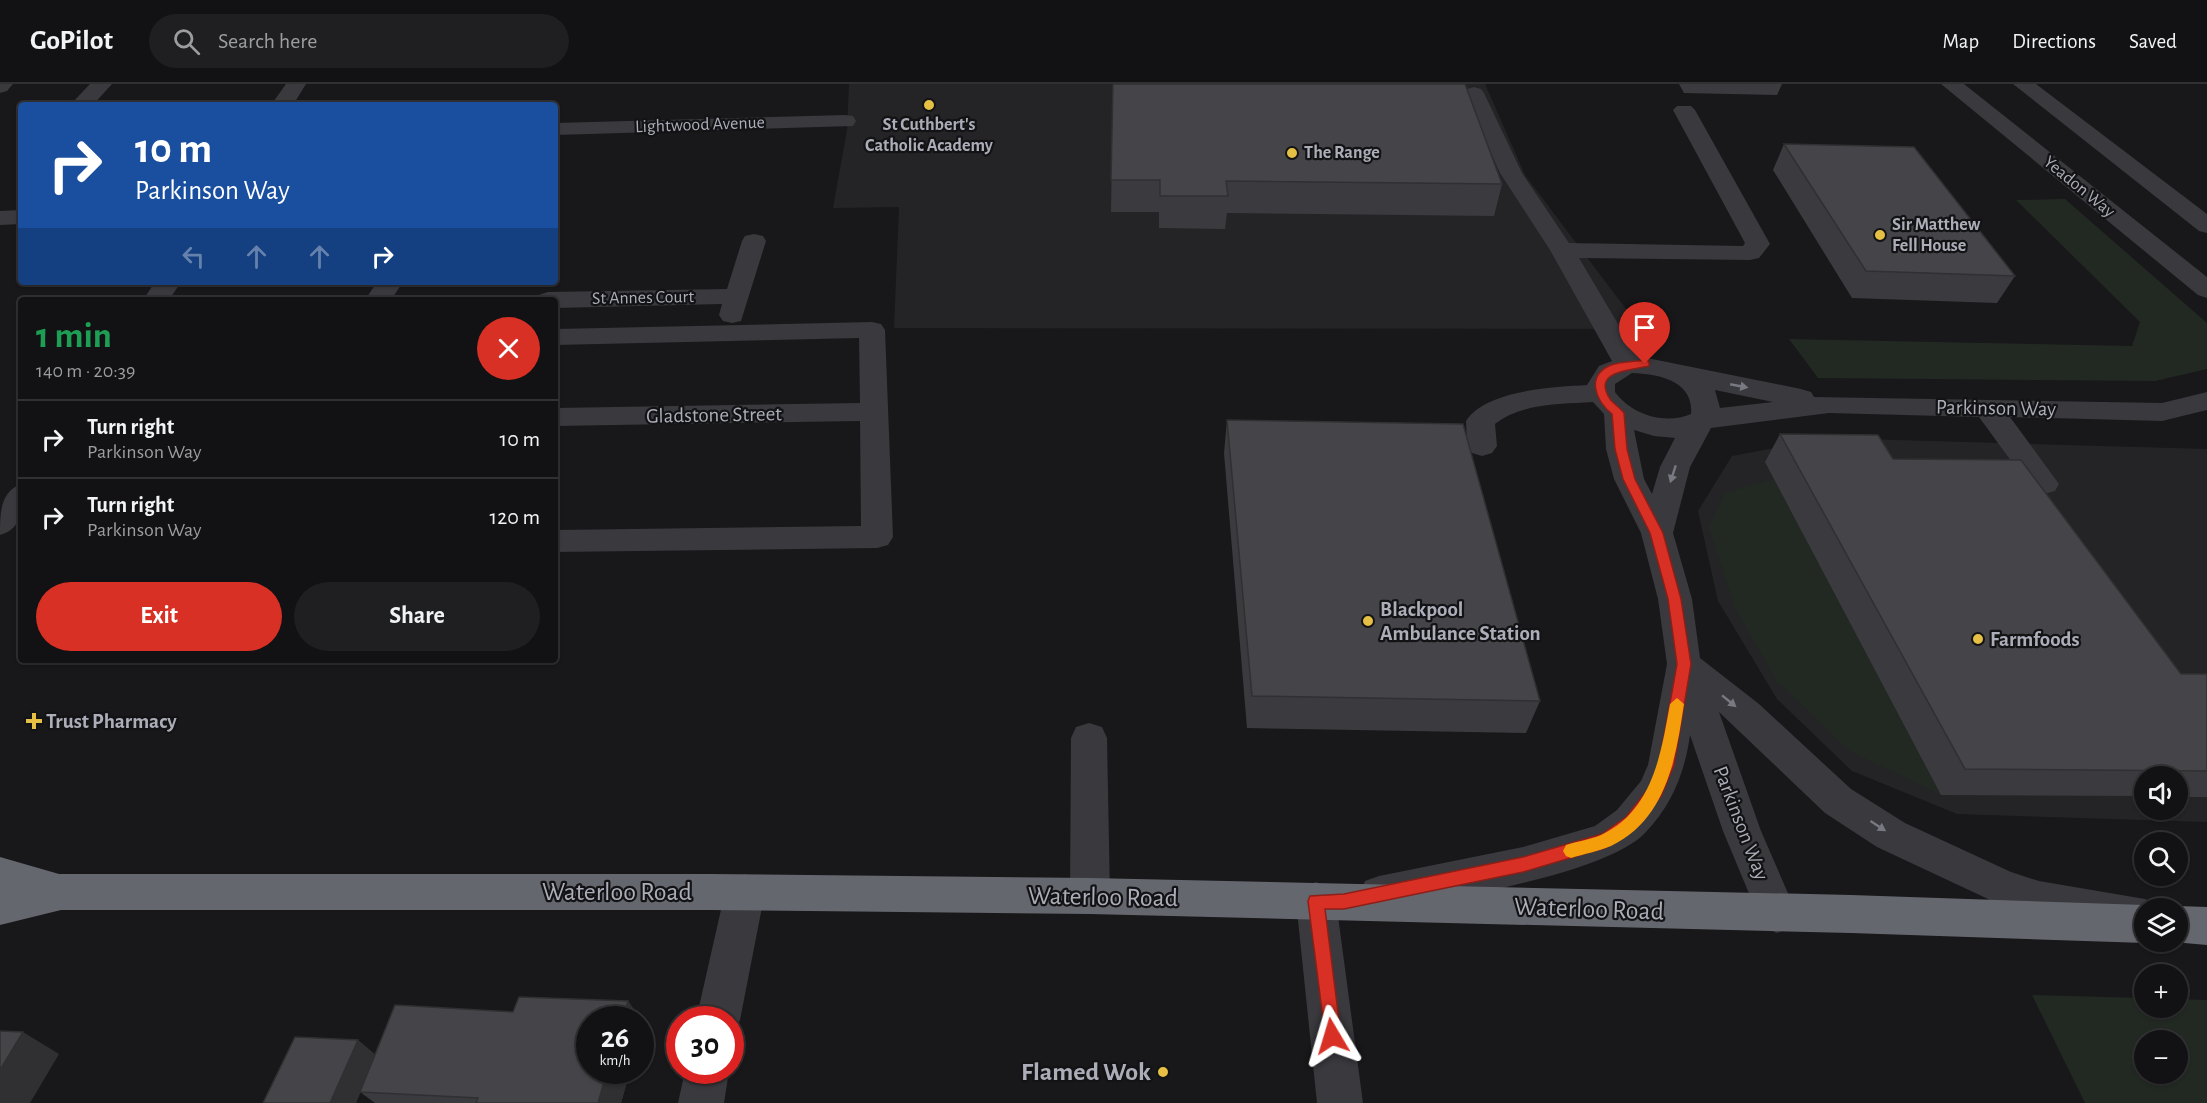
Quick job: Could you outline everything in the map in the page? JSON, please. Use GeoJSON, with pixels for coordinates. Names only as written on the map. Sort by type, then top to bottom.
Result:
{"type":"FeatureCollection","features":[{"type":"Feature","properties":{"kind":"highway","name":"Waterloo Road"},"geometry":{"type":"LineString","coordinates":[[0,875],[60,892]]}},
{"type":"Feature","properties":{"kind":"highway","name":"Waterloo Road"},"geometry":{"type":"LineString","coordinates":[[0,906],[60,892],[745,892],[1330,901],[2134,924]]}},
{"type":"Feature","properties":{"kind":"street"},"geometry":{"type":"LineString","coordinates":[[84,102],[102,84]]}},
{"type":"Feature","properties":{"kind":"street"},"geometry":{"type":"LineString","coordinates":[[284,102],[296,84]]}},
{"type":"Feature","properties":{"kind":"street","name":"Yeadon Way"},"geometry":{"type":"LineString","coordinates":[[1951,84],[2207,290]]}},
{"type":"Feature","properties":{"kind":"street"},"geometry":{"type":"LineString","coordinates":[[2023,84],[2207,226]]}},
{"type":"Feature","properties":{"kind":"street"},"geometry":{"type":"LineString","coordinates":[[1474,93],[1511,173],[1562,250],[1628,364],[1605,374],[1600,383],[1609,403],[1506,405],[1486,415],[1480,421],[1482,446]]}},
{"type":"Feature","properties":{"kind":"street"},"geometry":{"type":"LineString","coordinates":[[1562,250],[1725,254],[1750,253],[1758,244],[1683,110]]}},
{"type":"Feature","properties":{"kind":"street","name":"Lightwood Avenue"},"geometry":{"type":"LineString","coordinates":[[558,129],[845,121]]}},
{"type":"Feature","properties":{"kind":"street"},"geometry":{"type":"LineString","coordinates":[[2098,203],[2173,199]]}},
{"type":"Feature","properties":{"kind":"street"},"geometry":{"type":"LineString","coordinates":[[0,218],[18,217]]}},
{"type":"Feature","properties":{"kind":"street","name":"St Annes Court"},"geometry":{"type":"LineString","coordinates":[[558,300],[735,305],[754,242]]}},
{"type":"Feature","properties":{"kind":"street"},"geometry":{"type":"LineString","coordinates":[[558,337],[872,330],[877,537],[558,541]]}},
{"type":"Feature","properties":{"kind":"street","name":"Parkinson Way"},"geometry":{"type":"LineString","coordinates":[[1628,364],[1662,367],[1682,375],[1829,404]]}},
{"type":"Feature","properties":{"kind":"street","name":"Parkinson Way"},"geometry":{"type":"LineString","coordinates":[[1657,533],[1674,467],[1708,407],[1700,388],[1682,375]]}},
{"type":"Feature","properties":{"kind":"street","name":"Parkinson Way"},"geometry":{"type":"LineString","coordinates":[[1609,403],[1651,427],[1669,429],[1702,420],[1829,404],[2162,412],[2207,400]]}},
{"type":"Feature","properties":{"kind":"street","name":"Parkinson Way"},"geometry":{"type":"LineString","coordinates":[[1609,403],[1629,479],[1657,533],[1675,599],[1684,664],[1742,831],[1777,914]]}},
{"type":"Feature","properties":{"kind":"street"},"geometry":{"type":"LineString","coordinates":[[1986,407],[2044,484],[2009,483]]}},
{"type":"Feature","properties":{"kind":"street","name":"Gladstone Street"},"geometry":{"type":"LineString","coordinates":[[558,417],[873,412]]}},
{"type":"Feature","properties":{"kind":"street","name":"Parkinson Way"},"geometry":{"type":"LineString","coordinates":[[2162,412],[2207,427]]}},
{"type":"Feature","properties":{"kind":"street"},"geometry":{"type":"LineString","coordinates":[[0,524],[18,499]]}},
{"type":"Feature","properties":{"kind":"street"},"geometry":{"type":"LineString","coordinates":[[1684,664],[1746,714],[1838,801],[1891,835],[2003,888],[2039,899],[2134,916]]}},
{"type":"Feature","properties":{"kind":"street","name":"Parkinson Way"},"geometry":{"type":"LineString","coordinates":[[1330,901],[1523,865],[1607,840],[1631,822],[1655,792],[1667,765],[1684,664]]}},
{"type":"Feature","properties":{"kind":"street"},"geometry":{"type":"LineString","coordinates":[[1089,738],[1090,896]]}},
{"type":"Feature","properties":{"kind":"street"},"geometry":{"type":"LineString","coordinates":[[721,1006],[745,892]]}},
{"type":"Feature","properties":{"kind":"street"},"geometry":{"type":"LineString","coordinates":[[1330,901],[1340,1103]]}},
{"type":"Feature","properties":{"kind":"street"},"geometry":{"type":"LineString","coordinates":[[701,1103],[705,1084]]}},
{"type":"Feature","properties":{"kind":"shaded area"},"geometry":{"type":"Polygon","coordinates":[[[849,84],[1485,84],[1525,175],[1641,329],[894,328],[899,207],[833,208],[847,130],[849,84]]]}},
{"type":"Feature","properties":{"kind":"shaded area"},"geometry":{"type":"Polygon","coordinates":[[[2065,199],[2207,323],[2207,369],[2155,381],[1818,378],[1789,339],[2132,346],[2140,322],[2016,200],[2065,199]]]}},
{"type":"Feature","properties":{"kind":"shaded area"},"geometry":{"type":"Polygon","coordinates":[[[1829,438],[2207,449],[2207,822],[2144,820],[2188,820],[2188,766],[2134,766],[2134,820],[1957,814],[1852,771],[1777,699],[1718,601],[1698,511],[1732,456],[1829,438]]]}},
{"type":"Feature","properties":{"kind":"shaded area"},"geometry":{"type":"Polygon","coordinates":[[[1774,479],[1941,795],[1848,750],[1777,681],[1735,608],[1709,527],[1725,493],[1774,479]]]}},
{"type":"Feature","properties":{"kind":"shaded area"},"geometry":{"type":"Polygon","coordinates":[[[2032,995],[2134,998],[2134,1018],[2188,1018],[2188,999],[2207,1000],[2207,1103],[2085,1103],[2032,995]]]}},
{"type":"Feature","properties":{"kind":"building","name":"The Range"},"geometry":{"type":"Polygon","coordinates":[[[1113,84],[1465,84],[1502,184],[1226,181],[1228,196],[1160,196],[1160,180],[1111,180],[1113,84]]]}},
{"type":"Feature","properties":{"kind":"building"},"geometry":{"type":"Polygon","coordinates":[[[1784,144],[1914,147],[2015,276],[1866,271],[1784,144]]]}},
{"type":"Feature","properties":{"kind":"building","name":"Blackpool Ambulance Station"},"geometry":{"type":"Polygon","coordinates":[[[1227,420],[1463,424],[1540,701],[1252,696],[1227,420]]]}},
{"type":"Feature","properties":{"kind":"building"},"geometry":{"type":"Polygon","coordinates":[[[1780,434],[1878,435],[1893,459],[2021,460],[2181,674],[2207,674],[2207,771],[2188,771],[2188,766],[2134,766],[2134,770],[1965,769],[1780,434]]]}},
{"type":"Feature","properties":{"kind":"building"},"geometry":{"type":"Polygon","coordinates":[[[519,997],[628,1001],[626,1006],[576,1006],[576,1084],[603,1084],[598,1103],[476,1103],[478,1098],[360,1092],[395,1005],[513,1012],[519,997]]]}},
{"type":"Feature","properties":{"kind":"building"},"geometry":{"type":"Polygon","coordinates":[[[0,1031],[23,1032],[0,1070],[0,1031]]]}},
{"type":"Feature","properties":{"kind":"building"},"geometry":{"type":"Polygon","coordinates":[[[295,1037],[358,1040],[330,1103],[263,1103],[295,1037]]]}},
{"type":"Feature","properties":{"kind":"slow traffic"},"geometry":{"type":"LineString","coordinates":[[1571,851],[1607,840],[1631,822],[1655,792],[1667,765],[1677,704]]}},
{"type":"Feature","properties":{"kind":"place","name":"St Cuthbert's Catholic Academy"},"geometry":{"type":"Point","coordinates":[929,105]}},
{"type":"Feature","properties":{"kind":"place","name":"The Range"},"geometry":{"type":"Point","coordinates":[1292,153]}},
{"type":"Feature","properties":{"kind":"place","name":"Sir Matthew Fell House"},"geometry":{"type":"Point","coordinates":[1880,235]}},
{"type":"Feature","properties":{"kind":"place","name":"Blackpool Ambulance Station"},"geometry":{"type":"Point","coordinates":[1368,621]}},
{"type":"Feature","properties":{"kind":"place","name":"Farmfoods"},"geometry":{"type":"Point","coordinates":[1978,639]}},
{"type":"Feature","properties":{"kind":"place","name":"Trust Pharmacy"},"geometry":{"type":"Point","coordinates":[34,721]}},
{"type":"Feature","properties":{"kind":"place","name":"Flamed Wok"},"geometry":{"type":"Point","coordinates":[1163,1072]}},
{"type":"Feature","properties":{"kind":"route"},"geometry":{"type":"LineString","coordinates":[[1332,1036],[1316,901],[1344,901],[1523,865],[1607,840],[1631,822],[1655,792],[1667,765],[1684,664],[1675,599],[1657,533],[1629,479],[1621,449],[1618,413],[1607,404],[1601,393],[1600,383],[1605,374],[1615,368],[1628,364],[1645,364]]}}]}
